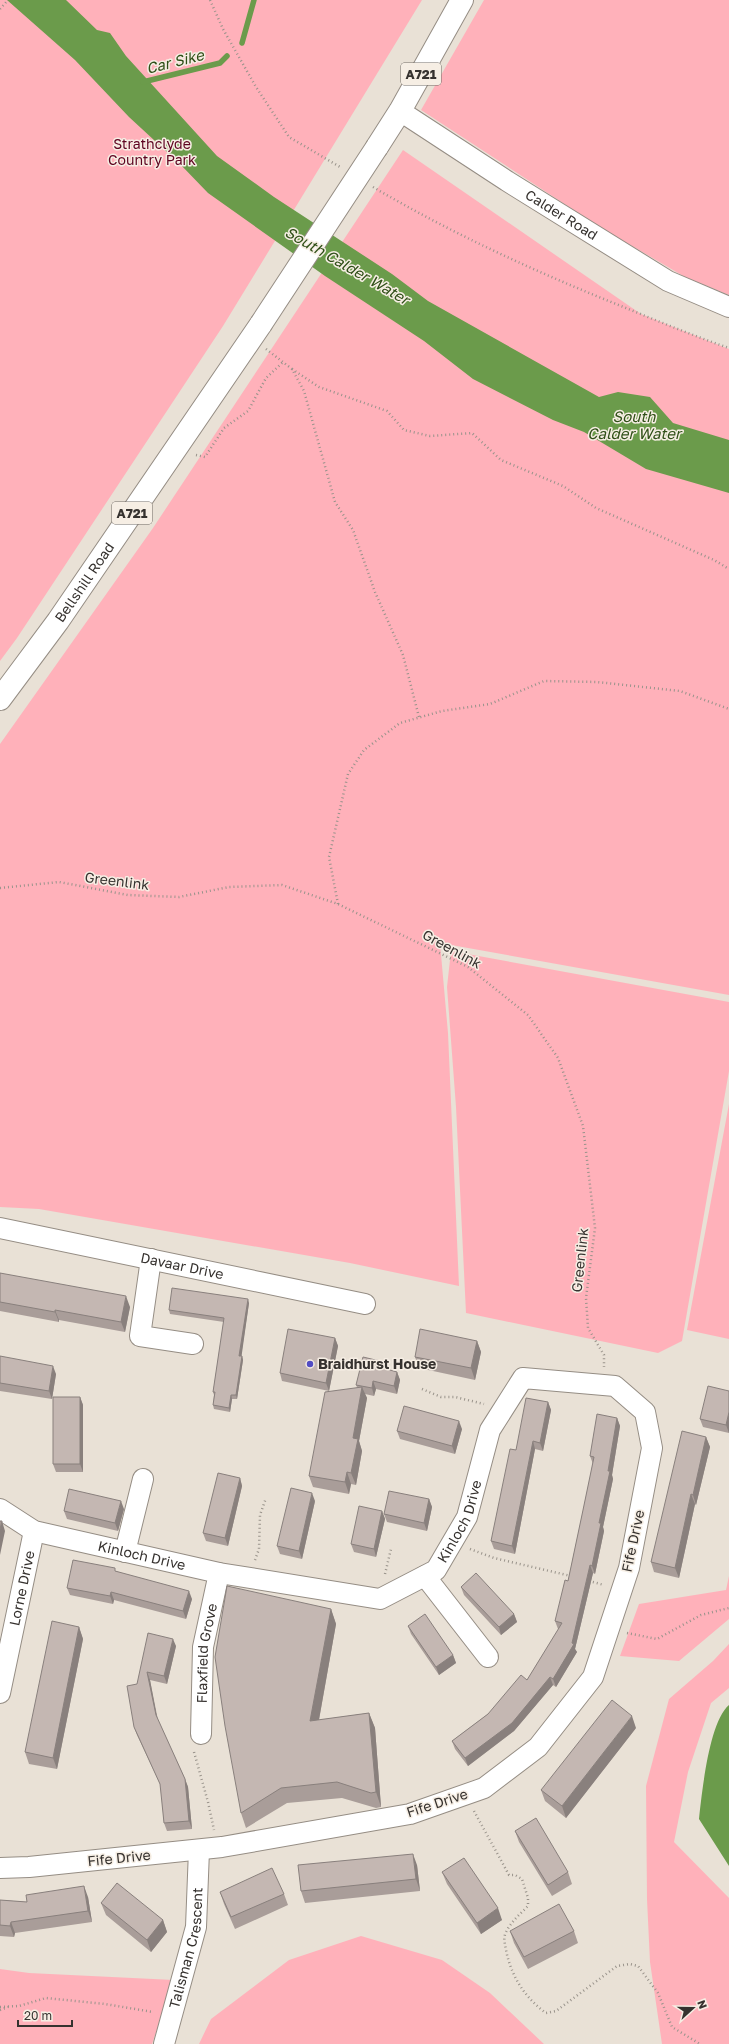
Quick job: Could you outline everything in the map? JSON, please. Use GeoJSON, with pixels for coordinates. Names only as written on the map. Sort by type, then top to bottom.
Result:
{"type":"FeatureCollection","features":[{"type":"Feature","properties":{"kind":"main road","name":"A721"},"geometry":{"type":"LineString","coordinates":[[256,331],[400,111],[462,0]]}},
{"type":"Feature","properties":{"kind":"main road","name":"Bellshill Road"},"geometry":{"type":"LineString","coordinates":[[0,699],[58,621],[256,331]]}},
{"type":"Feature","properties":{"kind":"street","name":"Calder Road"},"geometry":{"type":"LineString","coordinates":[[400,111],[507,181],[668,281],[729,306]]}},
{"type":"Feature","properties":{"kind":"street","name":"Davaar Drive"},"geometry":{"type":"LineString","coordinates":[[0,1228],[365,1304]]}},
{"type":"Feature","properties":{"kind":"street"},"geometry":{"type":"LineString","coordinates":[[151,1259],[140,1336],[193,1344]]}},
{"type":"Feature","properties":{"kind":"street","name":"Kinloch Drive"},"geometry":{"type":"LineString","coordinates":[[34,1531],[219,1573],[380,1599],[436,1570],[467,1517],[490,1430],[523,1378],[615,1386],[645,1412],[652,1448]]}},
{"type":"Feature","properties":{"kind":"street","name":"Fife Drive"},"geometry":{"type":"LineString","coordinates":[[0,1868],[29,1867],[208,1849],[252,1842],[410,1814],[484,1788],[538,1747],[593,1677],[629,1568],[652,1448]]}},
{"type":"Feature","properties":{"kind":"street"},"geometry":{"type":"LineString","coordinates":[[125,1552],[143,1479]]}},
{"type":"Feature","properties":{"kind":"street"},"geometry":{"type":"LineString","coordinates":[[0,1508],[34,1531]]}},
{"type":"Feature","properties":{"kind":"street","name":"Lorne Drive"},"geometry":{"type":"LineString","coordinates":[[0,1693],[34,1531]]}},
{"type":"Feature","properties":{"kind":"street","name":"Flaxfield Grove"},"geometry":{"type":"LineString","coordinates":[[201,1734],[203,1647],[219,1573]]}},
{"type":"Feature","properties":{"kind":"street"},"geometry":{"type":"LineString","coordinates":[[425,1576],[488,1657]]}},
{"type":"Feature","properties":{"kind":"street","name":"Talisman Crescent"},"geometry":{"type":"LineString","coordinates":[[164,2044],[196,1927],[208,1849]]}},
{"type":"Feature","properties":{"kind":"path"},"geometry":{"type":"LineString","coordinates":[[0,9],[8,0]]}},
{"type":"Feature","properties":{"kind":"path"},"geometry":{"type":"LineString","coordinates":[[210,0],[223,29],[256,87],[289,137],[343,170]]}},
{"type":"Feature","properties":{"kind":"path"},"geometry":{"type":"LineString","coordinates":[[371,186],[466,239],[578,288],[703,339],[729,348]]}},
{"type":"Feature","properties":{"kind":"path"},"geometry":{"type":"LineString","coordinates":[[256,331],[283,362],[319,388],[387,411],[404,430],[430,436],[472,433],[501,460],[563,486],[596,508],[714,560],[729,569]]}},
{"type":"Feature","properties":{"kind":"path"},"geometry":{"type":"LineString","coordinates":[[174,451],[205,457],[224,428],[248,411],[266,378],[283,362]]}},
{"type":"Feature","properties":{"kind":"path"},"geometry":{"type":"LineString","coordinates":[[292,369],[304,391],[335,502],[353,530],[375,592],[403,655],[419,717]]}},
{"type":"Feature","properties":{"kind":"path"},"geometry":{"type":"LineString","coordinates":[[338,904],[329,857],[348,774],[364,750],[400,723],[442,710],[490,704],[544,681],[597,682],[680,691],[729,710]]}},
{"type":"Feature","properties":{"kind":"path","name":"Greenlink"},"geometry":{"type":"LineString","coordinates":[[0,888],[59,882],[128,895],[179,897],[229,887],[282,885],[338,904],[468,967],[528,1015],[558,1058],[583,1126],[595,1228],[586,1305],[588,1328],[604,1355],[605,1385]]}},
{"type":"Feature","properties":{"kind":"path"},"geometry":{"type":"LineString","coordinates":[[422,1389],[441,1397],[455,1397],[503,1409]]}},
{"type":"Feature","properties":{"kind":"path"},"geometry":{"type":"LineString","coordinates":[[249,1578],[259,1549],[260,1515],[266,1498]]}},
{"type":"Feature","properties":{"kind":"path"},"geometry":{"type":"LineString","coordinates":[[452,1542],[494,1558],[579,1578]]}},
{"type":"Feature","properties":{"kind":"path"},"geometry":{"type":"LineString","coordinates":[[586,1580],[621,1591]]}},
{"type":"Feature","properties":{"kind":"path"},"geometry":{"type":"LineString","coordinates":[[609,1629],[657,1639],[701,1615],[729,1608]]}},
{"type":"Feature","properties":{"kind":"path"},"geometry":{"type":"LineString","coordinates":[[201,1734],[191,1744],[208,1802],[208,1849]]}},
{"type":"Feature","properties":{"kind":"path"},"geometry":{"type":"LineString","coordinates":[[466,1794],[509,1875],[515,1874],[522,1879],[528,1898],[528,1906],[515,1919],[505,1933],[504,1942],[514,1976],[536,2006],[546,2013],[556,2011],[617,1966],[630,1964],[638,1966],[658,1993],[672,2027],[700,2044]]}},
{"type":"Feature","properties":{"kind":"path"},"geometry":{"type":"LineString","coordinates":[[0,2008],[46,1998],[105,2004],[173,2015]]}},
{"type":"Feature","properties":{"kind":"green space","name":"Strathclyde Country Park"},"geometry":{"type":"Polygon","coordinates":[[[0,0],[422,0],[223,326],[17,638],[0,661],[0,0]]]}},
{"type":"Feature","properties":{"kind":"green space"},"geometry":{"type":"Polygon","coordinates":[[[484,0],[729,0],[729,295],[685,277],[598,226],[421,110],[484,0]]]}},
{"type":"Feature","properties":{"kind":"green space"},"geometry":{"type":"Polygon","coordinates":[[[403,150],[641,314],[729,349],[729,995],[440,943],[448,1033],[459,1286],[350,1263],[39,1209],[0,1207],[0,744],[153,528],[403,150]]]}},
{"type":"Feature","properties":{"kind":"green space"},"geometry":{"type":"Polygon","coordinates":[[[451,951],[729,1002],[729,1071],[682,1341],[658,1353],[466,1313],[456,1107],[447,987],[451,951]]]}},
{"type":"Feature","properties":{"kind":"green space"},"geometry":{"type":"Polygon","coordinates":[[[729,1104],[729,1339],[687,1330],[729,1104]]]}},
{"type":"Feature","properties":{"kind":"green space"},"geometry":{"type":"Polygon","coordinates":[[[729,1576],[729,1619],[679,1661],[620,1656],[639,1604],[726,1590],[729,1576]]]}},
{"type":"Feature","properties":{"kind":"green space"},"geometry":{"type":"Polygon","coordinates":[[[729,1644],[729,1688],[711,1703],[688,1772],[674,1842],[729,1898],[729,2044],[662,2044],[650,1962],[647,1899],[646,1786],[669,1699],[713,1661],[729,1644]]]}},
{"type":"Feature","properties":{"kind":"green space"},"geometry":{"type":"Polygon","coordinates":[[[361,1936],[442,1960],[490,1993],[544,2044],[199,2044],[211,2019],[289,1960],[361,1936]]]}},
{"type":"Feature","properties":{"kind":"green space"},"geometry":{"type":"Polygon","coordinates":[[[0,1969],[29,1973],[174,1980],[152,2044],[0,2044],[0,1969]]]}},
{"type":"Feature","properties":{"kind":"water","name":"South Calder Water"},"geometry":{"type":"Polygon","coordinates":[[[7,0],[66,0],[97,30],[110,33],[126,56],[217,156],[274,197],[392,274],[428,301],[599,397],[618,392],[650,397],[673,423],[729,440],[729,493],[646,469],[584,432],[553,420],[473,379],[424,341],[325,276],[208,193],[180,164],[129,117],[75,60],[7,0]]]}},
{"type":"Feature","properties":{"kind":"water"},"geometry":{"type":"Polygon","coordinates":[[[729,1705],[729,1866],[699,1819],[712,1741],[716,1726],[722,1714],[729,1705]]]}},
{"type":"Feature","properties":{"kind":"building"},"geometry":{"type":"Polygon","coordinates":[[[0,1273],[126,1296],[121,1322],[0,1302],[0,1273]]]}},
{"type":"Feature","properties":{"kind":"building"},"geometry":{"type":"Polygon","coordinates":[[[172,1288],[248,1299],[239,1356],[242,1356],[236,1395],[231,1395],[229,1408],[213,1405],[215,1392],[213,1392],[224,1318],[169,1310],[172,1288]]]}},
{"type":"Feature","properties":{"kind":"building","name":"Braidhurst House"},"geometry":{"type":"Polygon","coordinates":[[[288,1329],[335,1338],[326,1383],[280,1373],[288,1329]]]}},
{"type":"Feature","properties":{"kind":"building"},"geometry":{"type":"Polygon","coordinates":[[[420,1329],[477,1341],[471,1368],[415,1357],[420,1329]]]}},
{"type":"Feature","properties":{"kind":"building"},"geometry":{"type":"Polygon","coordinates":[[[0,1356],[53,1366],[49,1391],[0,1383],[0,1356]]]}},
{"type":"Feature","properties":{"kind":"building"},"geometry":{"type":"Polygon","coordinates":[[[363,1357],[384,1362],[383,1368],[397,1372],[394,1386],[373,1381],[372,1388],[356,1385],[363,1357]]]}},
{"type":"Feature","properties":{"kind":"building"},"geometry":{"type":"Polygon","coordinates":[[[708,1386],[729,1391],[729,1412],[726,1425],[700,1419],[708,1386]]]}},
{"type":"Feature","properties":{"kind":"building"},"geometry":{"type":"Polygon","coordinates":[[[362,1387],[353,1438],[358,1439],[351,1473],[347,1472],[345,1482],[309,1476],[325,1392],[362,1387]]]}},
{"type":"Feature","properties":{"kind":"building"},"geometry":{"type":"Polygon","coordinates":[[[53,1397],[80,1397],[80,1464],[53,1464],[53,1397]]]}},
{"type":"Feature","properties":{"kind":"building"},"geometry":{"type":"Polygon","coordinates":[[[526,1398],[548,1402],[540,1443],[533,1441],[512,1546],[491,1541],[510,1449],[516,1450],[526,1398]]]}},
{"type":"Feature","properties":{"kind":"building"},"geometry":{"type":"Polygon","coordinates":[[[404,1406],[459,1421],[452,1446],[397,1431],[404,1406]]]}},
{"type":"Feature","properties":{"kind":"building"},"geometry":{"type":"Polygon","coordinates":[[[597,1414],[617,1418],[608,1471],[610,1471],[599,1523],[601,1523],[592,1566],[590,1565],[572,1643],[574,1644],[553,1679],[550,1677],[512,1723],[465,1758],[452,1741],[488,1714],[521,1675],[527,1680],[562,1623],[555,1621],[565,1580],[568,1581],[594,1457],[590,1456],[597,1414]]]}},
{"type":"Feature","properties":{"kind":"building"},"geometry":{"type":"Polygon","coordinates":[[[682,1431],[706,1437],[693,1495],[691,1494],[675,1568],[651,1562],[682,1431]]]}},
{"type":"Feature","properties":{"kind":"building"},"geometry":{"type":"Polygon","coordinates":[[[218,1473],[240,1478],[225,1538],[203,1533],[218,1473]]]}},
{"type":"Feature","properties":{"kind":"building"},"geometry":{"type":"Polygon","coordinates":[[[291,1488],[312,1493],[299,1551],[277,1546],[291,1488]]]}},
{"type":"Feature","properties":{"kind":"building"},"geometry":{"type":"Polygon","coordinates":[[[69,1489],[121,1501],[115,1523],[64,1511],[69,1489]]]}},
{"type":"Feature","properties":{"kind":"building"},"geometry":{"type":"Polygon","coordinates":[[[389,1491],[429,1499],[424,1523],[384,1514],[389,1491]]]}},
{"type":"Feature","properties":{"kind":"building"},"geometry":{"type":"Polygon","coordinates":[[[359,1506],[382,1511],[374,1549],[351,1544],[359,1506]]]}},
{"type":"Feature","properties":{"kind":"building"},"geometry":{"type":"Polygon","coordinates":[[[73,1560],[115,1568],[115,1571],[189,1591],[183,1611],[111,1592],[110,1596],[67,1588],[73,1560]]]}},
{"type":"Feature","properties":{"kind":"building"},"geometry":{"type":"Polygon","coordinates":[[[476,1573],[514,1614],[499,1627],[461,1587],[476,1573]]]}},
{"type":"Feature","properties":{"kind":"building"},"geometry":{"type":"Polygon","coordinates":[[[227,1586],[331,1609],[310,1721],[369,1713],[376,1792],[371,1793],[337,1782],[281,1788],[241,1813],[225,1726],[215,1657],[227,1586]]]}},
{"type":"Feature","properties":{"kind":"building"},"geometry":{"type":"Polygon","coordinates":[[[425,1614],[453,1655],[436,1667],[408,1626],[425,1614]]]}},
{"type":"Feature","properties":{"kind":"building"},"geometry":{"type":"Polygon","coordinates":[[[52,1621],[79,1627],[53,1758],[25,1752],[52,1621]]]}},
{"type":"Feature","properties":{"kind":"building"},"geometry":{"type":"Polygon","coordinates":[[[148,1633],[173,1639],[164,1676],[147,1672],[156,1715],[185,1779],[189,1821],[164,1823],[160,1784],[134,1727],[127,1686],[137,1684],[148,1633]]]}},
{"type":"Feature","properties":{"kind":"building"},"geometry":{"type":"Polygon","coordinates":[[[612,1700],[632,1716],[562,1806],[541,1790],[612,1700]]]}},
{"type":"Feature","properties":{"kind":"building"},"geometry":{"type":"Polygon","coordinates":[[[536,1818],[568,1872],[548,1885],[515,1831],[536,1818]]]}},
{"type":"Feature","properties":{"kind":"building"},"geometry":{"type":"Polygon","coordinates":[[[413,1854],[416,1879],[301,1891],[298,1865],[413,1854]]]}},
{"type":"Feature","properties":{"kind":"building"},"geometry":{"type":"Polygon","coordinates":[[[464,1858],[498,1908],[477,1923],[442,1872],[464,1858]]]}},
{"type":"Feature","properties":{"kind":"building"},"geometry":{"type":"Polygon","coordinates":[[[272,1868],[284,1894],[231,1917],[220,1892],[272,1868]]]}},
{"type":"Feature","properties":{"kind":"building"},"geometry":{"type":"Polygon","coordinates":[[[117,1883],[163,1920],[147,1940],[101,1903],[117,1883]]]}},
{"type":"Feature","properties":{"kind":"building"},"geometry":{"type":"Polygon","coordinates":[[[84,1886],[88,1911],[11,1922],[10,1926],[0,1925],[0,1900],[27,1902],[26,1895],[84,1886]]]}},
{"type":"Feature","properties":{"kind":"building"},"geometry":{"type":"Polygon","coordinates":[[[559,1904],[574,1931],[524,1957],[510,1931],[559,1904]]]}},
{"type":"Feature","properties":{"kind":"waterway","name":"Car Sike"},"geometry":{"type":"LineString","coordinates":[[242,43],[254,0]]}},
{"type":"Feature","properties":{"kind":"waterway","name":"Car Sike"},"geometry":{"type":"LineString","coordinates":[[143,82],[220,63],[227,56]]}},
{"type":"Feature","properties":{"kind":"place","name":"Braidhurst House"},"geometry":{"type":"Point","coordinates":[310,1364]}}]}
